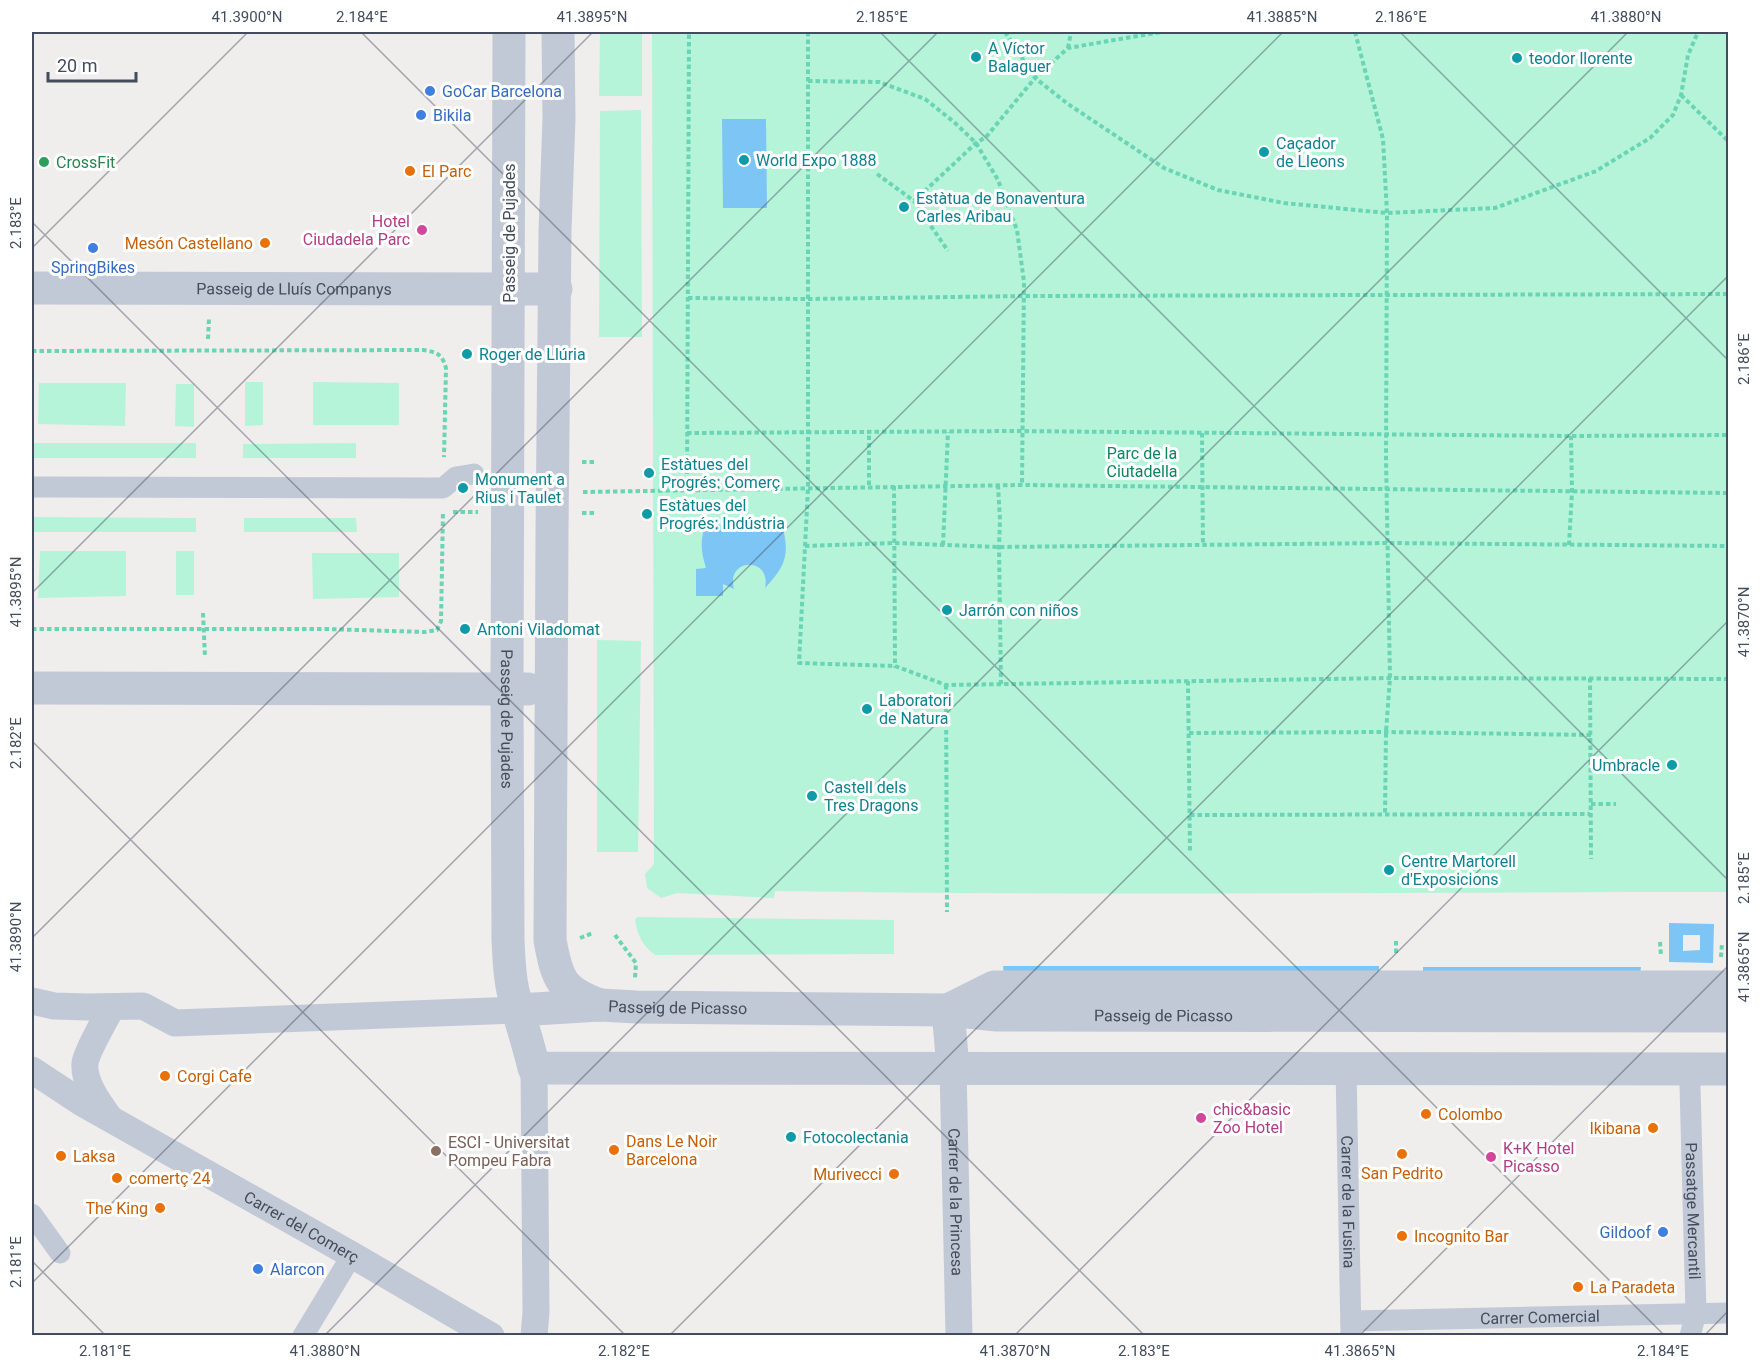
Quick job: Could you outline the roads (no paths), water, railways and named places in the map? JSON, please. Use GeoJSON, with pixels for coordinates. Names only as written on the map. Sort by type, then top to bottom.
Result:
{"type":"FeatureCollection","features":[{"type":"Feature","properties":{"kind":"street","name":"Passeig de Pujades"},"geometry":{"type":"LineString","coordinates":[[509,32],[508,958],[526,1039],[536,1312],[534,1335]]}},
{"type":"Feature","properties":{"kind":"street"},"geometry":{"type":"LineString","coordinates":[[558,32],[550,940],[561,981],[526,1039],[953,1068],[1728,1069]]}},
{"type":"Feature","properties":{"kind":"street","name":"Passeig de Lluís Companys"},"geometry":{"type":"LineString","coordinates":[[32,288],[556,289]]}},
{"type":"Feature","properties":{"kind":"street"},"geometry":{"type":"LineString","coordinates":[[32,487],[443,488],[456,477],[474,474]]}},
{"type":"Feature","properties":{"kind":"street"},"geometry":{"type":"LineString","coordinates":[[32,688],[551,689]]}},
{"type":"Feature","properties":{"kind":"street","name":"Passeig de Picasso"},"geometry":{"type":"LineString","coordinates":[[561,981],[583,999],[600,1005],[636,1007],[832,1007],[948,1010],[997,1015],[1728,1016]]}},
{"type":"Feature","properties":{"kind":"street"},"geometry":{"type":"LineString","coordinates":[[953,1068],[948,1010],[994,987],[1728,987]]}},
{"type":"Feature","properties":{"kind":"street"},"geometry":{"type":"LineString","coordinates":[[32,1024],[43,1004]]}},
{"type":"Feature","properties":{"kind":"street","name":"Passeig de Picasso"},"geometry":{"type":"LineString","coordinates":[[43,1004],[111,1008],[143,1006],[175,1023],[526,1039],[600,1005]]}},
{"type":"Feature","properties":{"kind":"street","name":"Carrer del Comerç"},"geometry":{"type":"LineString","coordinates":[[111,1008],[85,1062],[86,1076],[97,1101],[112,1120]]}},
{"type":"Feature","properties":{"kind":"street"},"geometry":{"type":"LineString","coordinates":[[1346,1016],[1346,1068]]}},
{"type":"Feature","properties":{"kind":"street","name":"Carrer de la Princesa"},"geometry":{"type":"LineString","coordinates":[[953,1068],[959,1335]]}},
{"type":"Feature","properties":{"kind":"street","name":"Carrer de la Fusina"},"geometry":{"type":"LineString","coordinates":[[1346,1068],[1351,1328]]}},
{"type":"Feature","properties":{"kind":"street","name":"Carrer del Comerç"},"geometry":{"type":"LineString","coordinates":[[32,1070],[112,1120],[491,1335]]}},
{"type":"Feature","properties":{"kind":"street","name":"Passatge Mercantil"},"geometry":{"type":"LineString","coordinates":[[1690,1085],[1696,1313],[1690,1335]]}},
{"type":"Feature","properties":{"kind":"street"},"geometry":{"type":"LineString","coordinates":[[32,1214],[60,1253]]}},
{"type":"Feature","properties":{"kind":"street"},"geometry":{"type":"LineString","coordinates":[[303,1335],[352,1255]]}},
{"type":"Feature","properties":{"kind":"street","name":"Carrer Comercial"},"geometry":{"type":"LineString","coordinates":[[1351,1328],[1728,1313]]}},
{"type":"Feature","properties":{"kind":"water"},"geometry":{"type":"Polygon","coordinates":[[[722,119],[766,119],[767,208],[723,208],[722,119]]]}},
{"type":"Feature","properties":{"kind":"water"},"geometry":{"type":"Polygon","coordinates":[[[705,525],[782,525],[786,552],[778,573],[765,588],[762,570],[749,565],[736,571],[733,579],[734,589],[723,584],[723,596],[696,596],[696,569],[706,568],[702,547],[705,525]]]}},
{"type":"Feature","properties":{"kind":"water"},"geometry":{"type":"Polygon","coordinates":[[[1669,923],[1714,924],[1713,963],[1669,962],[1669,923]],[[1683,935],[1683,951],[1700,950],[1700,935],[1683,935]]]}},
{"type":"Feature","properties":{"kind":"water"},"geometry":{"type":"Polygon","coordinates":[[[1003,966],[1379,966],[1379,975],[1004,975],[1003,966]]]}},
{"type":"Feature","properties":{"kind":"water"},"geometry":{"type":"Polygon","coordinates":[[[1423,967],[1641,967],[1640,975],[1423,975],[1423,967]]]}},
{"type":"Feature","properties":{"kind":"place","name":"A Víctor Balaguer"},"geometry":{"type":"Point","coordinates":[976,57]}},
{"type":"Feature","properties":{"kind":"place","name":"teodor llorente"},"geometry":{"type":"Point","coordinates":[1517,58]}},
{"type":"Feature","properties":{"kind":"place","name":"GoCar Barcelona"},"geometry":{"type":"Point","coordinates":[430,91]}},
{"type":"Feature","properties":{"kind":"place","name":"Bikila"},"geometry":{"type":"Point","coordinates":[421,115]}},
{"type":"Feature","properties":{"kind":"place","name":"Caçador de Lleons"},"geometry":{"type":"Point","coordinates":[1264,152]}},
{"type":"Feature","properties":{"kind":"place","name":"World Expo 1888"},"geometry":{"type":"Point","coordinates":[744,160]}},
{"type":"Feature","properties":{"kind":"place","name":"CrossFit"},"geometry":{"type":"Point","coordinates":[44,162]}},
{"type":"Feature","properties":{"kind":"place","name":"El Parc"},"geometry":{"type":"Point","coordinates":[410,171]}},
{"type":"Feature","properties":{"kind":"place","name":"Estàtua de Bonaventura Carles Aribau"},"geometry":{"type":"Point","coordinates":[904,207]}},
{"type":"Feature","properties":{"kind":"place","name":"Hotel Ciudadela Parc"},"geometry":{"type":"Point","coordinates":[422,230]}},
{"type":"Feature","properties":{"kind":"place","name":"Mesón Castellano"},"geometry":{"type":"Point","coordinates":[265,243]}},
{"type":"Feature","properties":{"kind":"place","name":"SpringBikes"},"geometry":{"type":"Point","coordinates":[93,248]}},
{"type":"Feature","properties":{"kind":"place","name":"Roger de Llúria"},"geometry":{"type":"Point","coordinates":[467,354]}},
{"type":"Feature","properties":{"kind":"place","name":"Estàtues del Progrés: Comerç"},"geometry":{"type":"Point","coordinates":[649,473]}},
{"type":"Feature","properties":{"kind":"place","name":"Monument a Rius i Taulet"},"geometry":{"type":"Point","coordinates":[463,488]}},
{"type":"Feature","properties":{"kind":"place","name":"Estàtues del Progrés: Indústria"},"geometry":{"type":"Point","coordinates":[647,514]}},
{"type":"Feature","properties":{"kind":"place","name":"Jarrón con niños"},"geometry":{"type":"Point","coordinates":[947,610]}},
{"type":"Feature","properties":{"kind":"place","name":"Antoni Viladomat"},"geometry":{"type":"Point","coordinates":[465,629]}},
{"type":"Feature","properties":{"kind":"place","name":"Laboratori de Natura"},"geometry":{"type":"Point","coordinates":[867,709]}},
{"type":"Feature","properties":{"kind":"place","name":"Umbracle"},"geometry":{"type":"Point","coordinates":[1672,765]}},
{"type":"Feature","properties":{"kind":"place","name":"Castell dels Tres Dragons"},"geometry":{"type":"Point","coordinates":[812,796]}},
{"type":"Feature","properties":{"kind":"place","name":"Centre Martorell d'Exposicions"},"geometry":{"type":"Point","coordinates":[1389,870]}},
{"type":"Feature","properties":{"kind":"place","name":"Corgi Cafe"},"geometry":{"type":"Point","coordinates":[165,1076]}},
{"type":"Feature","properties":{"kind":"place","name":"Colombo"},"geometry":{"type":"Point","coordinates":[1426,1114]}},
{"type":"Feature","properties":{"kind":"place","name":"chic&basic Zoo Hotel"},"geometry":{"type":"Point","coordinates":[1201,1118]}},
{"type":"Feature","properties":{"kind":"place","name":"Ikibana"},"geometry":{"type":"Point","coordinates":[1653,1128]}},
{"type":"Feature","properties":{"kind":"place","name":"Fotocolectania"},"geometry":{"type":"Point","coordinates":[791,1137]}},
{"type":"Feature","properties":{"kind":"place","name":"Dans Le Noir Barcelona"},"geometry":{"type":"Point","coordinates":[614,1150]}},
{"type":"Feature","properties":{"kind":"place","name":"ESCI - Universitat Pompeu Fabra"},"geometry":{"type":"Point","coordinates":[436,1151]}},
{"type":"Feature","properties":{"kind":"place","name":"San Pedrito"},"geometry":{"type":"Point","coordinates":[1402,1154]}},
{"type":"Feature","properties":{"kind":"place","name":"Laksa"},"geometry":{"type":"Point","coordinates":[61,1156]}},
{"type":"Feature","properties":{"kind":"place","name":"K+K Hotel Picasso"},"geometry":{"type":"Point","coordinates":[1491,1157]}},
{"type":"Feature","properties":{"kind":"place","name":"Murivecci"},"geometry":{"type":"Point","coordinates":[894,1174]}},
{"type":"Feature","properties":{"kind":"place","name":"comertç 24"},"geometry":{"type":"Point","coordinates":[117,1178]}},
{"type":"Feature","properties":{"kind":"place","name":"The King"},"geometry":{"type":"Point","coordinates":[160,1208]}},
{"type":"Feature","properties":{"kind":"place","name":"Gildoof"},"geometry":{"type":"Point","coordinates":[1663,1232]}},
{"type":"Feature","properties":{"kind":"place","name":"Incognito Bar"},"geometry":{"type":"Point","coordinates":[1402,1236]}},
{"type":"Feature","properties":{"kind":"place","name":"Alarcon"},"geometry":{"type":"Point","coordinates":[258,1269]}},
{"type":"Feature","properties":{"kind":"place","name":"La Paradeta"},"geometry":{"type":"Point","coordinates":[1578,1287]}},
{"type":"Feature","properties":{"kind":"park label","name":"Parc de la Ciutadella"},"geometry":{"type":"Point","coordinates":[1142,462]}}]}
